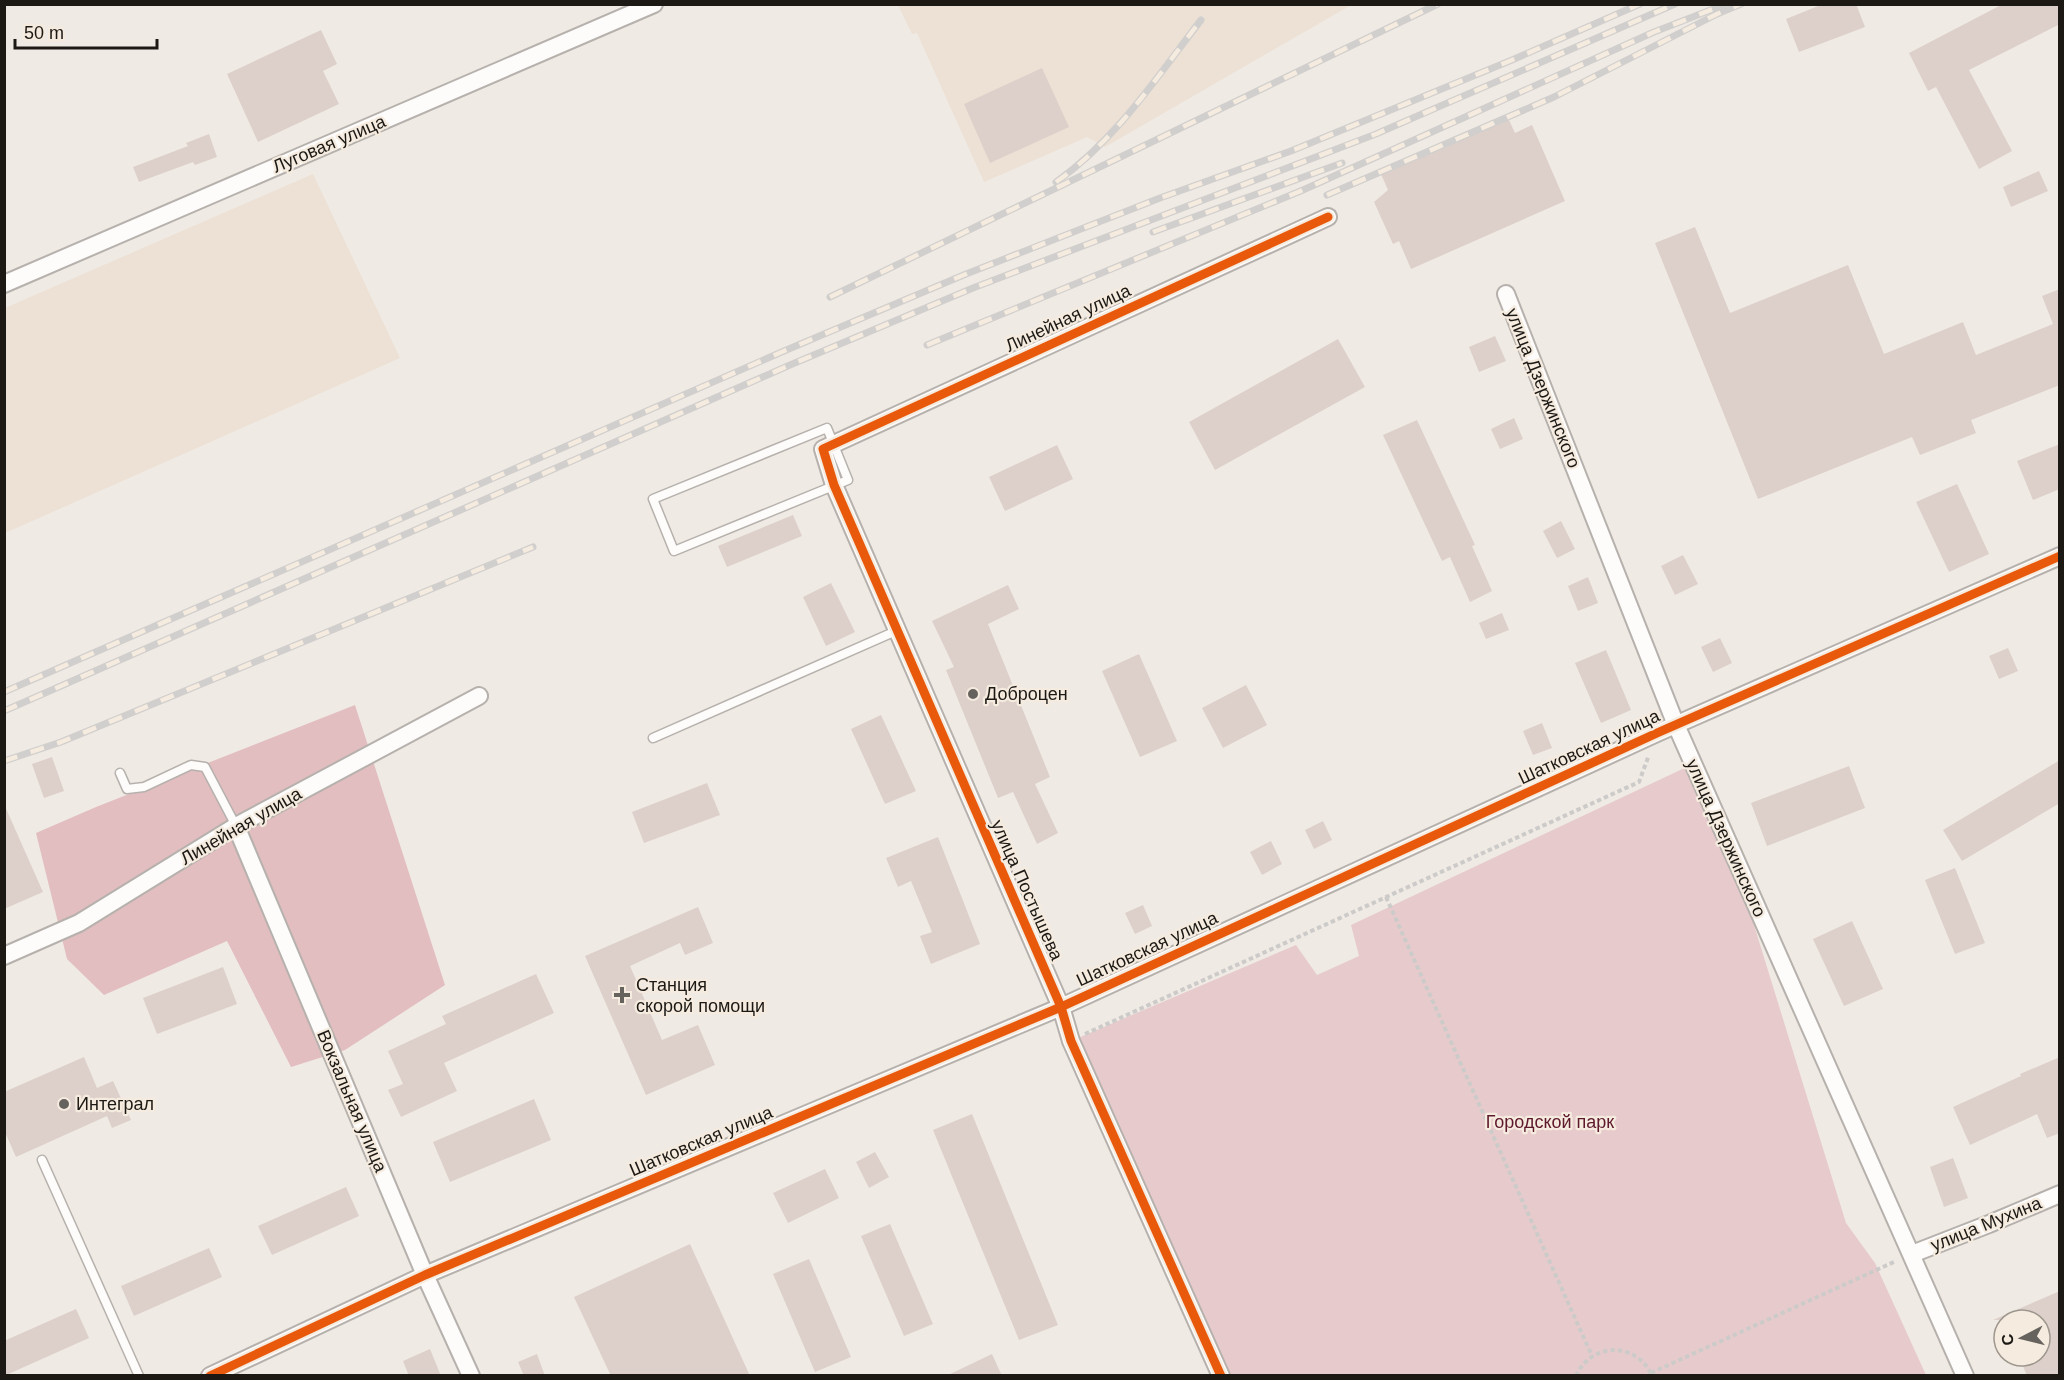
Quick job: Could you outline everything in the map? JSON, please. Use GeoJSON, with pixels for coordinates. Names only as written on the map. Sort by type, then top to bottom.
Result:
{"type":"FeatureCollection","features":[{"type":"Feature","properties":{"kind":"street","name":"Луговая улица"},"geometry":{"type":"LineString","coordinates":[[4,284],[654,4]]}},
{"type":"Feature","properties":{"kind":"street","name":"Линейная улица"},"geometry":{"type":"LineString","coordinates":[[828,446],[1328,216]]}},
{"type":"Feature","properties":{"kind":"street","name":"улица Дзержинского"},"geometry":{"type":"LineString","coordinates":[[1506,294],[1676,725],[1965,1376]]}},
{"type":"Feature","properties":{"kind":"street","name":"улица Постышева"},"geometry":{"type":"LineString","coordinates":[[828,446],[834,485],[1060,1006],[1071,1041],[1221,1376]]}},
{"type":"Feature","properties":{"kind":"street","name":"Шатковская улица"},"geometry":{"type":"LineString","coordinates":[[210,1376],[425,1275],[1060,1006],[1657,733],[2060,556]]}},
{"type":"Feature","properties":{"kind":"street","name":"Линейная улица"},"geometry":{"type":"LineString","coordinates":[[4,957],[79,923],[236,826],[479,696]]}},
{"type":"Feature","properties":{"kind":"street","name":"Вокзальная улица"},"geometry":{"type":"LineString","coordinates":[[236,826],[425,1275],[471,1376]]}},
{"type":"Feature","properties":{"kind":"street","name":"улица Мухина"},"geometry":{"type":"LineString","coordinates":[[1912,1254],[2060,1194]]}},
{"type":"Feature","properties":{"kind":"lane"},"geometry":{"type":"LineString","coordinates":[[828,446],[827,428],[653,499],[674,551],[834,485]]}},
{"type":"Feature","properties":{"kind":"lane"},"geometry":{"type":"LineString","coordinates":[[653,738],[896,631]]}},
{"type":"Feature","properties":{"kind":"lane"},"geometry":{"type":"LineString","coordinates":[[120,773],[127,789],[144,787],[191,765],[206,767],[236,826]]}},
{"type":"Feature","properties":{"kind":"lane"},"geometry":{"type":"LineString","coordinates":[[42,1160],[139,1376]]}},
{"type":"Feature","properties":{"kind":"path"},"geometry":{"type":"LineString","coordinates":[[1071,1041],[1639,782],[1657,733]]}},
{"type":"Feature","properties":{"kind":"path"},"geometry":{"type":"LineString","coordinates":[[1386,897],[1592,1356]]}},
{"type":"Feature","properties":{"kind":"path"},"geometry":{"type":"LineString","coordinates":[[1576,1376],[1584,1362],[1607,1349],[1620,1349],[1638,1358],[1652,1374],[1912,1254]]}},
{"type":"Feature","properties":{"kind":"shaded area"},"geometry":{"type":"Polygon","coordinates":[[[898,5],[1351,5],[1105,147],[1087,137],[984,182],[917,33],[912,34],[898,5]]]}},
{"type":"Feature","properties":{"kind":"shaded area"},"geometry":{"type":"Polygon","coordinates":[[[313,174],[400,358],[5,533],[5,308],[313,174]]]}},
{"type":"Feature","properties":{"kind":"shaded area"},"geometry":{"type":"Polygon","coordinates":[[[355,705],[445,985],[345,1050],[291,1067],[227,941],[104,995],[67,959],[36,833],[355,705]]]}},
{"type":"Feature","properties":{"kind":"green space","name":"Городской парк"},"geometry":{"type":"Polygon","coordinates":[[[1693,764],[1729,844],[1846,1223],[1875,1263],[1926,1375],[1221,1375],[1071,1041],[1296,945],[1317,975],[1359,956],[1351,925],[1693,764]]]}},
{"type":"Feature","properties":{"kind":"building"},"geometry":{"type":"Polygon","coordinates":[[[1823,4],[1856,4],[1865,27],[1799,52],[1786,19],[1823,4]]]}},
{"type":"Feature","properties":{"kind":"building"},"geometry":{"type":"Polygon","coordinates":[[[2003,4],[2060,4],[2060,24],[1969,70],[2012,151],[1979,169],[1936,87],[1928,91],[1909,53],[2003,4]]]}},
{"type":"Feature","properties":{"kind":"building"},"geometry":{"type":"Polygon","coordinates":[[[321,30],[337,64],[323,71],[339,104],[258,142],[227,74],[321,30]]]}},
{"type":"Feature","properties":{"kind":"building"},"geometry":{"type":"Polygon","coordinates":[[[1042,68],[1069,127],[990,163],[964,104],[1042,68]]]}},
{"type":"Feature","properties":{"kind":"building"},"geometry":{"type":"Polygon","coordinates":[[[1508,118],[1515,133],[1532,125],[1565,201],[1411,269],[1399,241],[1393,244],[1374,202],[1388,190],[1381,174],[1508,118]]]}},
{"type":"Feature","properties":{"kind":"building"},"geometry":{"type":"Polygon","coordinates":[[[209,134],[217,157],[195,165],[193,162],[139,182],[133,167],[188,146],[186,143],[209,134]]]}},
{"type":"Feature","properties":{"kind":"building"},"geometry":{"type":"Polygon","coordinates":[[[2039,171],[2048,191],[2011,207],[2003,187],[2039,171]]]}},
{"type":"Feature","properties":{"kind":"building"},"geometry":{"type":"Polygon","coordinates":[[[1695,227],[1730,313],[1848,265],[1884,354],[1963,322],[1976,355],[2053,324],[2042,296],[2060,289],[2060,385],[1971,420],[1976,433],[1920,455],[1912,437],[1758,499],[1655,243],[1695,227]]]}},
{"type":"Feature","properties":{"kind":"building"},"geometry":{"type":"Polygon","coordinates":[[[1495,336],[1506,361],[1479,372],[1469,347],[1495,336]]]}},
{"type":"Feature","properties":{"kind":"building"},"geometry":{"type":"Polygon","coordinates":[[[1338,339],[1365,387],[1215,470],[1189,422],[1338,339]]]}},
{"type":"Feature","properties":{"kind":"building"},"geometry":{"type":"Polygon","coordinates":[[[1514,418],[1523,439],[1500,449],[1491,429],[1514,418]]]}},
{"type":"Feature","properties":{"kind":"building"},"geometry":{"type":"Polygon","coordinates":[[[1417,420],[1475,545],[1472,546],[1492,591],[1470,602],[1450,557],[1442,561],[1383,435],[1417,420]]]}},
{"type":"Feature","properties":{"kind":"building"},"geometry":{"type":"Polygon","coordinates":[[[2060,444],[2060,489],[2033,500],[2017,461],[2060,444]]]}},
{"type":"Feature","properties":{"kind":"building"},"geometry":{"type":"Polygon","coordinates":[[[1057,445],[1073,479],[1005,511],[989,477],[1057,445]]]}},
{"type":"Feature","properties":{"kind":"building"},"geometry":{"type":"Polygon","coordinates":[[[1957,484],[1989,554],[1949,572],[1916,502],[1957,484]]]}},
{"type":"Feature","properties":{"kind":"building"},"geometry":{"type":"Polygon","coordinates":[[[793,515],[802,536],[727,567],[718,546],[793,515]]]}},
{"type":"Feature","properties":{"kind":"building"},"geometry":{"type":"Polygon","coordinates":[[[1561,521],[1575,549],[1557,558],[1543,531],[1561,521]]]}},
{"type":"Feature","properties":{"kind":"building"},"geometry":{"type":"Polygon","coordinates":[[[1683,555],[1698,584],[1675,595],[1661,566],[1683,555]]]}},
{"type":"Feature","properties":{"kind":"building"},"geometry":{"type":"Polygon","coordinates":[[[1588,577],[1598,603],[1578,611],[1568,586],[1588,577]]]}},
{"type":"Feature","properties":{"kind":"building"},"geometry":{"type":"Polygon","coordinates":[[[831,583],[855,632],[826,646],[803,597],[831,583]]]}},
{"type":"Feature","properties":{"kind":"building"},"geometry":{"type":"Polygon","coordinates":[[[1008,585],[1019,609],[988,624],[1050,777],[1035,784],[1058,833],[1037,844],[1013,792],[998,798],[946,670],[954,667],[932,621],[1008,585]]]}},
{"type":"Feature","properties":{"kind":"building"},"geometry":{"type":"Polygon","coordinates":[[[1502,613],[1509,630],[1486,639],[1479,623],[1502,613]]]}},
{"type":"Feature","properties":{"kind":"building"},"geometry":{"type":"Polygon","coordinates":[[[1720,638],[1732,663],[1713,672],[1701,647],[1720,638]]]}},
{"type":"Feature","properties":{"kind":"building"},"geometry":{"type":"Polygon","coordinates":[[[2008,648],[2018,671],[1999,679],[1989,656],[2008,648]]]}},
{"type":"Feature","properties":{"kind":"building"},"geometry":{"type":"Polygon","coordinates":[[[1606,650],[1631,710],[1601,723],[1575,663],[1606,650]]]}},
{"type":"Feature","properties":{"kind":"building"},"geometry":{"type":"Polygon","coordinates":[[[1139,654],[1177,741],[1140,757],[1102,671],[1139,654]]]}},
{"type":"Feature","properties":{"kind":"building"},"geometry":{"type":"Polygon","coordinates":[[[1246,685],[1267,725],[1223,748],[1202,708],[1246,685]]]}},
{"type":"Feature","properties":{"kind":"building"},"geometry":{"type":"Polygon","coordinates":[[[881,715],[916,791],[885,804],[851,729],[881,715]]]}},
{"type":"Feature","properties":{"kind":"building"},"geometry":{"type":"Polygon","coordinates":[[[1542,723],[1552,748],[1533,755],[1523,731],[1542,723]]]}},
{"type":"Feature","properties":{"kind":"building"},"geometry":{"type":"Polygon","coordinates":[[[52,757],[64,791],[44,798],[32,764],[52,757]]]}},
{"type":"Feature","properties":{"kind":"building"},"geometry":{"type":"Polygon","coordinates":[[[2060,760],[2060,803],[1962,861],[1943,830],[2060,760]]]}},
{"type":"Feature","properties":{"kind":"building"},"geometry":{"type":"Polygon","coordinates":[[[1849,766],[1865,808],[1767,846],[1751,803],[1849,766]]]}},
{"type":"Feature","properties":{"kind":"building"},"geometry":{"type":"Polygon","coordinates":[[[707,783],[720,815],[644,843],[632,812],[707,783]]]}},
{"type":"Feature","properties":{"kind":"building"},"geometry":{"type":"Polygon","coordinates":[[[4,804],[43,892],[4,909],[4,804]]]}},
{"type":"Feature","properties":{"kind":"building"},"geometry":{"type":"Polygon","coordinates":[[[1323,821],[1332,840],[1314,849],[1305,830],[1323,821]]]}},
{"type":"Feature","properties":{"kind":"building"},"geometry":{"type":"Polygon","coordinates":[[[938,837],[980,944],[931,964],[920,936],[932,932],[911,881],[898,887],[886,858],[938,837]]]}},
{"type":"Feature","properties":{"kind":"building"},"geometry":{"type":"Polygon","coordinates":[[[1271,841],[1282,864],[1262,875],[1250,852],[1271,841]]]}},
{"type":"Feature","properties":{"kind":"building"},"geometry":{"type":"Polygon","coordinates":[[[1955,868],[1985,943],[1955,954],[1925,880],[1955,868]]]}},
{"type":"Feature","properties":{"kind":"building"},"geometry":{"type":"Polygon","coordinates":[[[1143,905],[1152,926],[1135,934],[1125,913],[1143,905]]]}},
{"type":"Feature","properties":{"kind":"building","name":"Станция скорой помощи"},"geometry":{"type":"Polygon","coordinates":[[[698,907],[713,943],[685,955],[680,943],[630,966],[662,1040],[698,1025],[715,1065],[646,1095],[585,956],[698,907]]]}},
{"type":"Feature","properties":{"kind":"building"},"geometry":{"type":"Polygon","coordinates":[[[1852,921],[1883,989],[1844,1006],[1813,939],[1852,921]]]}},
{"type":"Feature","properties":{"kind":"building"},"geometry":{"type":"Polygon","coordinates":[[[223,967],[237,1004],[157,1034],[143,998],[223,967]]]}},
{"type":"Feature","properties":{"kind":"building"},"geometry":{"type":"Polygon","coordinates":[[[536,974],[554,1013],[444,1063],[457,1091],[401,1117],[388,1090],[403,1084],[388,1051],[446,1024],[442,1016],[536,974]]]}},
{"type":"Feature","properties":{"kind":"building","name":"Интеграл"},"geometry":{"type":"Polygon","coordinates":[[[84,1057],[97,1088],[113,1081],[131,1120],[112,1128],[107,1116],[16,1157],[4,1130],[4,1092],[84,1057]]]}},
{"type":"Feature","properties":{"kind":"building"},"geometry":{"type":"Polygon","coordinates":[[[2060,1057],[2060,1133],[2047,1138],[2037,1114],[1970,1145],[1953,1107],[2060,1057]]]}},
{"type":"Feature","properties":{"kind":"building"},"geometry":{"type":"Polygon","coordinates":[[[534,1099],[551,1140],[450,1182],[433,1142],[534,1099]]]}},
{"type":"Feature","properties":{"kind":"building"},"geometry":{"type":"Polygon","coordinates":[[[972,1114],[1058,1325],[1019,1340],[933,1130],[972,1114]]]}},
{"type":"Feature","properties":{"kind":"building"},"geometry":{"type":"Polygon","coordinates":[[[875,1152],[889,1177],[869,1188],[856,1162],[875,1152]]]}},
{"type":"Feature","properties":{"kind":"building"},"geometry":{"type":"Polygon","coordinates":[[[1953,1158],[1968,1198],[1944,1207],[1930,1167],[1953,1158]]]}},
{"type":"Feature","properties":{"kind":"building"},"geometry":{"type":"Polygon","coordinates":[[[825,1169],[839,1198],[788,1223],[773,1193],[825,1169]]]}},
{"type":"Feature","properties":{"kind":"building"},"geometry":{"type":"Polygon","coordinates":[[[346,1187],[359,1216],[272,1255],[258,1226],[346,1187]]]}},
{"type":"Feature","properties":{"kind":"building"},"geometry":{"type":"Polygon","coordinates":[[[890,1224],[933,1324],[904,1336],[861,1236],[890,1224]]]}},
{"type":"Feature","properties":{"kind":"building"},"geometry":{"type":"Polygon","coordinates":[[[690,1244],[750,1376],[611,1376],[574,1297],[690,1244]]]}},
{"type":"Feature","properties":{"kind":"building"},"geometry":{"type":"Polygon","coordinates":[[[209,1248],[222,1277],[134,1316],[121,1286],[209,1248]]]}},
{"type":"Feature","properties":{"kind":"building"},"geometry":{"type":"Polygon","coordinates":[[[809,1259],[851,1357],[815,1372],[773,1274],[809,1259]]]}},
{"type":"Feature","properties":{"kind":"building"},"geometry":{"type":"Polygon","coordinates":[[[2060,1291],[2060,1376],[2027,1376],[2024,1368],[2052,1368],[2052,1308],[2021,1308],[2060,1291]]]}},
{"type":"Feature","properties":{"kind":"building"},"geometry":{"type":"Polygon","coordinates":[[[76,1309],[89,1338],[4,1376],[4,1341],[76,1309]]]}},
{"type":"Feature","properties":{"kind":"building"},"geometry":{"type":"Polygon","coordinates":[[[430,1349],[441,1376],[409,1376],[403,1361],[430,1349]]]}},
{"type":"Feature","properties":{"kind":"building"},"geometry":{"type":"Polygon","coordinates":[[[537,1354],[545,1376],[524,1376],[518,1362],[537,1354]]]}},
{"type":"Feature","properties":{"kind":"building"},"geometry":{"type":"Polygon","coordinates":[[[992,1354],[1002,1376],[946,1376],[992,1354]]]}},
{"type":"Feature","properties":{"kind":"railway"},"geometry":{"type":"LineString","coordinates":[[830,297],[1438,4]]}},
{"type":"Feature","properties":{"kind":"railway"},"geometry":{"type":"LineString","coordinates":[[4,692],[784,351],[966,274],[1160,198],[1291,151],[1512,60],[1640,4]]}},
{"type":"Feature","properties":{"kind":"railway"},"geometry":{"type":"LineString","coordinates":[[4,711],[790,365],[973,288],[1376,134],[1675,4]]}},
{"type":"Feature","properties":{"kind":"railway"},"geometry":{"type":"LineString","coordinates":[[927,345],[1303,190],[1654,32],[1726,4]]}},
{"type":"Feature","properties":{"kind":"railway"},"geometry":{"type":"LineString","coordinates":[[1327,195],[1554,97],[1741,4]]}},
{"type":"Feature","properties":{"kind":"railway"},"geometry":{"type":"LineString","coordinates":[[1056,182],[1098,147],[1117,127],[1201,20]]}},
{"type":"Feature","properties":{"kind":"railway"},"geometry":{"type":"LineString","coordinates":[[1153,232],[1342,163]]}},
{"type":"Feature","properties":{"kind":"railway"},"geometry":{"type":"LineString","coordinates":[[4,761],[61,742],[533,547]]}},
{"type":"Feature","properties":{"kind":"cycle path"},"geometry":{"type":"LineString","coordinates":[[1221,1376],[1071,1041],[1061,1007],[834,485],[823,449],[1328,217]]}},
{"type":"Feature","properties":{"kind":"cycle path"},"geometry":{"type":"LineString","coordinates":[[210,1376],[425,1275],[1061,1007],[1657,733],[2060,556]]}},
{"type":"Feature","properties":{"kind":"place","name":"Доброцен"},"geometry":{"type":"Point","coordinates":[973,694]}},
{"type":"Feature","properties":{"kind":"place","name":"Станция скорой помощи"},"geometry":{"type":"Point","coordinates":[622,995]}},
{"type":"Feature","properties":{"kind":"place","name":"Интеграл"},"geometry":{"type":"Point","coordinates":[64,1104]}}]}
